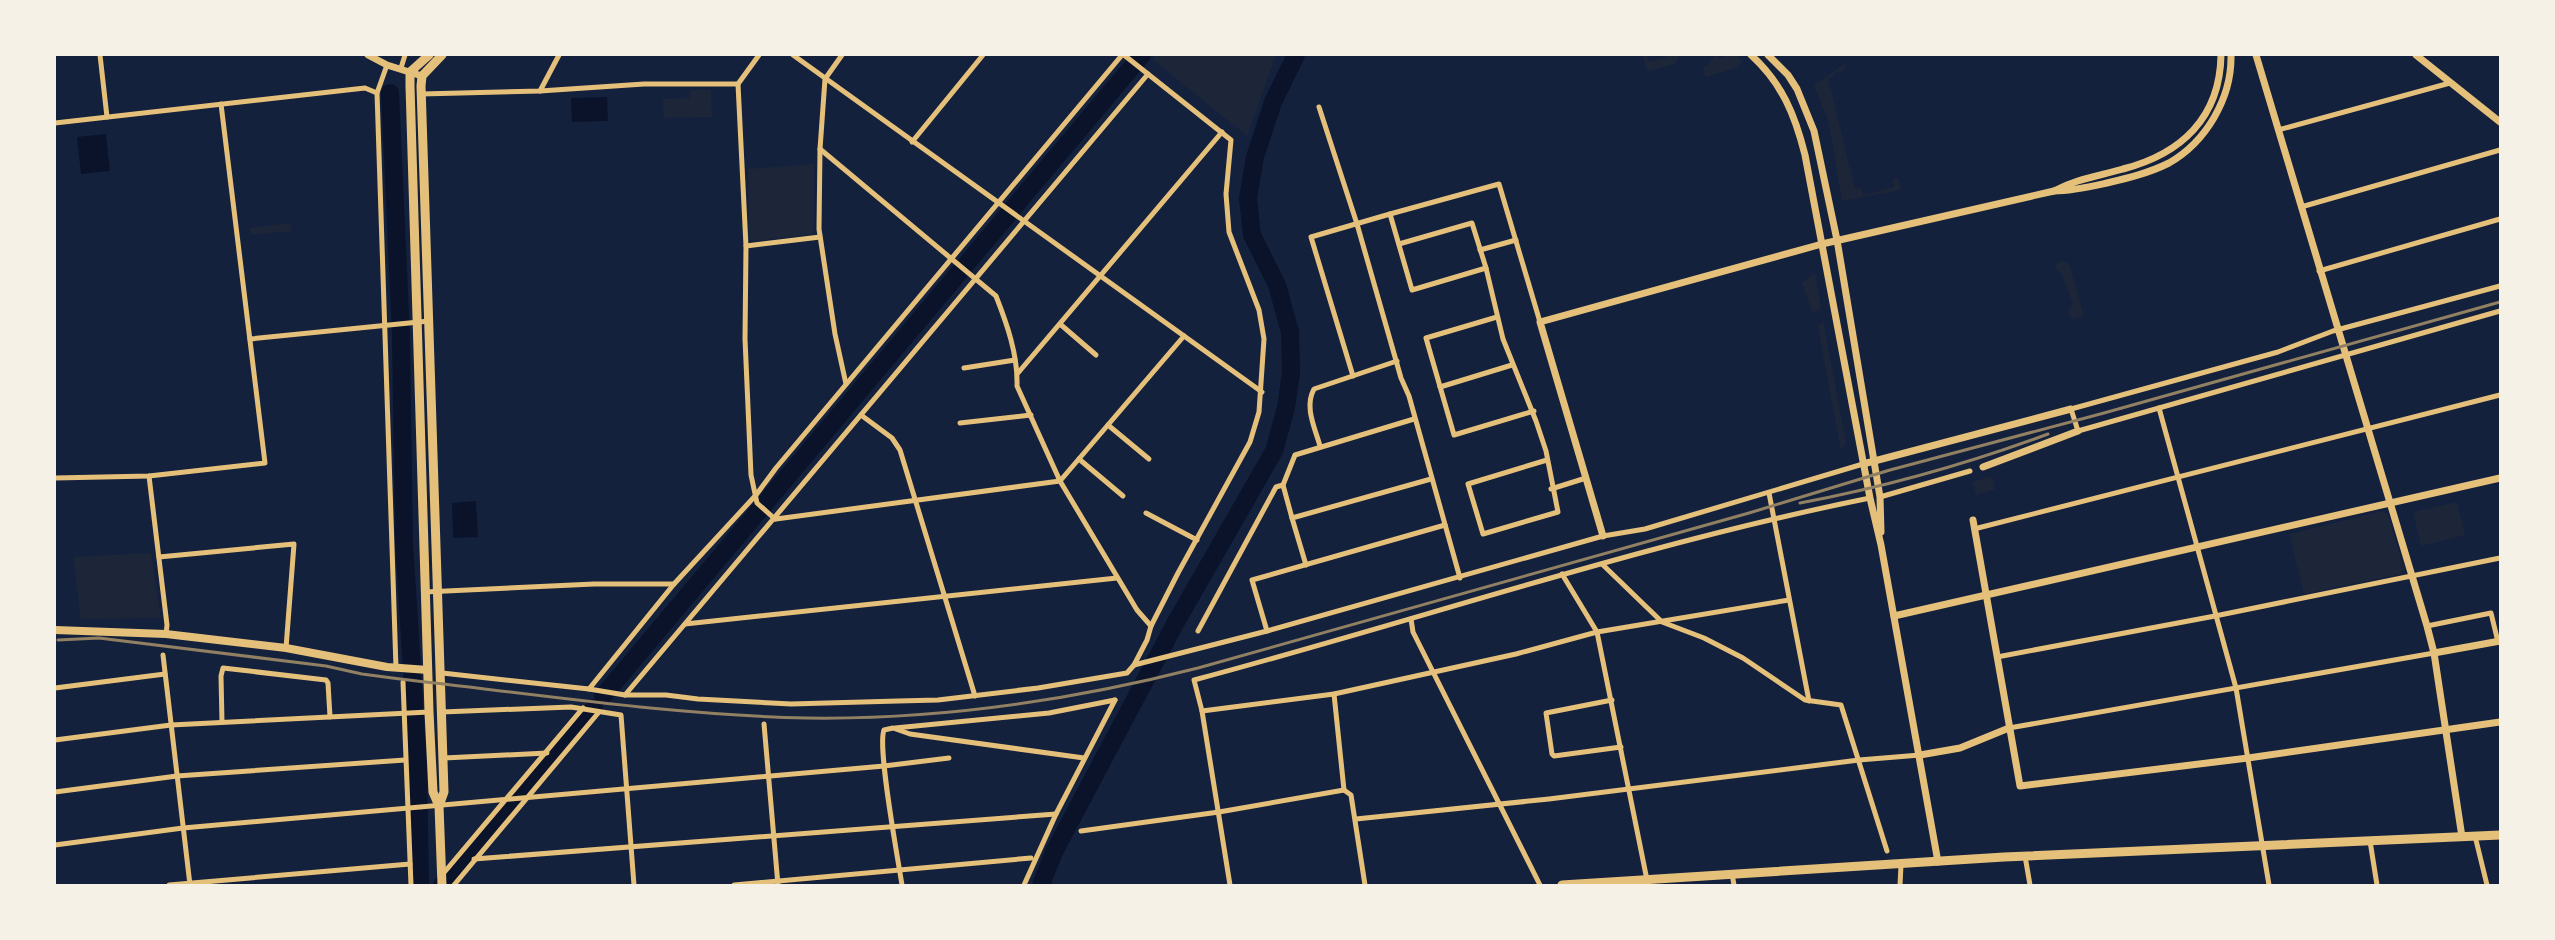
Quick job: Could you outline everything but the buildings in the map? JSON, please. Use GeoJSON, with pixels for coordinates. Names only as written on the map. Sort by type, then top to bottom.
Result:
{"type":"FeatureCollection","features":[{"type":"Feature","properties":{"kind":"main road"},"geometry":{"type":"LineString","coordinates":[[429,55],[410,72],[414,321],[425,592],[426,712],[433,792],[439,806],[442,880]]}},
{"type":"Feature","properties":{"kind":"main road"},"geometry":{"type":"LineString","coordinates":[[439,806],[444,792],[442,673],[421,94],[422,76],[442,55]]}},
{"type":"Feature","properties":{"kind":"main road"},"geometry":{"type":"LineString","coordinates":[[55,630],[166,634],[286,648],[400,668],[425,670]]}},
{"type":"Feature","properties":{"kind":"main road"},"geometry":{"type":"LineString","coordinates":[[1562,885],[1647,880],[1661,882],[1732,874],[2025,856],[2500,835]]}},
{"type":"Feature","properties":{"kind":"street"},"geometry":{"type":"LineString","coordinates":[[100,55],[107,117]]}},
{"type":"Feature","properties":{"kind":"street"},"geometry":{"type":"LineString","coordinates":[[368,55],[388,65],[422,76]]}},
{"type":"Feature","properties":{"kind":"street"},"geometry":{"type":"LineString","coordinates":[[400,68],[405,55]]}},
{"type":"Feature","properties":{"kind":"street"},"geometry":{"type":"LineString","coordinates":[[540,91],[559,55]]}},
{"type":"Feature","properties":{"kind":"street"},"geometry":{"type":"LineString","coordinates":[[759,55],[738,84],[746,246],[745,339],[751,476],[757,503],[775,519]]}},
{"type":"Feature","properties":{"kind":"street"},"geometry":{"type":"LineString","coordinates":[[792,55],[1262,392]]}},
{"type":"Feature","properties":{"kind":"street"},"geometry":{"type":"LineString","coordinates":[[842,55],[825,79],[820,149],[820,237],[835,334],[846,384]]}},
{"type":"Feature","properties":{"kind":"street"},"geometry":{"type":"LineString","coordinates":[[912,142],[983,55]]}},
{"type":"Feature","properties":{"kind":"street"},"geometry":{"type":"LineString","coordinates":[[1751,55],[1774,78],[1793,114],[1805,155],[1863,464],[1881,545],[1938,862]]}},
{"type":"Feature","properties":{"kind":"street"},"geometry":{"type":"LineString","coordinates":[[1768,55],[1788,75],[1808,114],[1837,240],[1880,496],[1881,545]]}},
{"type":"Feature","properties":{"kind":"street"},"geometry":{"type":"LineString","coordinates":[[2054,191],[2070,182],[2155,159],[2184,141],[2203,118],[2212,101],[2218,84],[2222,55]]}},
{"type":"Feature","properties":{"kind":"street"},"geometry":{"type":"LineString","coordinates":[[1540,322],[1837,240],[2054,191],[2072,191],[2152,171],[2184,153],[2206,129],[2219,108],[2227,88],[2231,55]]}},
{"type":"Feature","properties":{"kind":"street"},"geometry":{"type":"LineString","coordinates":[[2256,55],[2434,652],[2462,837]]}},
{"type":"Feature","properties":{"kind":"street"},"geometry":{"type":"LineString","coordinates":[[2416,55],[2500,122]]}},
{"type":"Feature","properties":{"kind":"street"},"geometry":{"type":"LineString","coordinates":[[589,689],[674,584],[756,495],[951,259],[1125,56],[1231,140],[1226,194],[1229,232],[1262,321],[1265,353],[1262,392],[1250,442],[1150,626],[1147,640],[1137,664]]}},
{"type":"Feature","properties":{"kind":"street"},"geometry":{"type":"LineString","coordinates":[[388,65],[377,93],[400,668]]}},
{"type":"Feature","properties":{"kind":"street"},"geometry":{"type":"LineString","coordinates":[[625,695],[775,519],[974,277],[1025,222],[1148,74]]}},
{"type":"Feature","properties":{"kind":"street"},"geometry":{"type":"LineString","coordinates":[[2278,130],[2450,83]]}},
{"type":"Feature","properties":{"kind":"street"},"geometry":{"type":"LineString","coordinates":[[421,94],[540,91],[644,84],[738,84]]}},
{"type":"Feature","properties":{"kind":"street"},"geometry":{"type":"LineString","coordinates":[[55,123],[365,88],[377,93]]}},
{"type":"Feature","properties":{"kind":"street"},"geometry":{"type":"LineString","coordinates":[[55,478],[149,476],[265,463],[222,104]]}},
{"type":"Feature","properties":{"kind":"street"},"geometry":{"type":"LineString","coordinates":[[1319,107],[1357,224],[1460,578]]}},
{"type":"Feature","properties":{"kind":"street"},"geometry":{"type":"LineString","coordinates":[[1018,373],[1222,132]]}},
{"type":"Feature","properties":{"kind":"street"},"geometry":{"type":"LineString","coordinates":[[820,149],[996,296],[1007,325],[1018,373],[1017,386],[1060,481],[1117,578],[1137,610],[1150,626]]}},
{"type":"Feature","properties":{"kind":"street"},"geometry":{"type":"LineString","coordinates":[[2301,207],[2500,150]]}},
{"type":"Feature","properties":{"kind":"street"},"geometry":{"type":"LineString","coordinates":[[1353,376],[1310,237],[1500,184],[1603,536]]}},
{"type":"Feature","properties":{"kind":"street"},"geometry":{"type":"LineString","coordinates":[[1390,214],[1412,290],[1486,268]]}},
{"type":"Feature","properties":{"kind":"street"},"geometry":{"type":"LineString","coordinates":[[2320,270],[2500,219]]}},
{"type":"Feature","properties":{"kind":"street"},"geometry":{"type":"LineString","coordinates":[[1399,244],[1472,223],[1486,268],[1496,317],[1512,366],[1534,412],[1547,460],[1558,512],[1483,534],[1468,484],[1547,460]]}},
{"type":"Feature","properties":{"kind":"street"},"geometry":{"type":"LineString","coordinates":[[746,246],[820,237]]}},
{"type":"Feature","properties":{"kind":"street"},"geometry":{"type":"LineString","coordinates":[[1480,250],[1516,240]]}},
{"type":"Feature","properties":{"kind":"street"},"geometry":{"type":"LineString","coordinates":[[442,673],[589,689],[625,695],[666,695],[698,699],[790,704],[938,700],[1038,688],[1126,673],[1137,664],[1267,632],[1603,536],[1645,530],[1863,464],[2278,352],[2338,329],[2500,286]]}},
{"type":"Feature","properties":{"kind":"street"},"geometry":{"type":"LineString","coordinates":[[1983,467],[2078,432],[2500,311]]}},
{"type":"Feature","properties":{"kind":"street"},"geometry":{"type":"LineString","coordinates":[[1496,317],[1426,338],[1454,436],[1534,412]]}},
{"type":"Feature","properties":{"kind":"street"},"geometry":{"type":"LineString","coordinates":[[250,339],[393,323],[429,321]]}},
{"type":"Feature","properties":{"kind":"street"},"geometry":{"type":"LineString","coordinates":[[1060,324],[1096,355]]}},
{"type":"Feature","properties":{"kind":"street"},"geometry":{"type":"LineString","coordinates":[[775,519],[1060,481],[1184,336]]}},
{"type":"Feature","properties":{"kind":"street"},"geometry":{"type":"LineString","coordinates":[[964,368],[1015,360]]}},
{"type":"Feature","properties":{"kind":"street"},"geometry":{"type":"LineString","coordinates":[[1320,446],[1309,410],[1310,395],[1314,389],[1397,361]]}},
{"type":"Feature","properties":{"kind":"street"},"geometry":{"type":"LineString","coordinates":[[1440,387],[1512,366]]}},
{"type":"Feature","properties":{"kind":"street"},"geometry":{"type":"LineString","coordinates":[[1974,529],[2500,395]]}},
{"type":"Feature","properties":{"kind":"street"},"geometry":{"type":"LineString","coordinates":[[2160,408],[2177,477],[2236,688],[2269,885]]}},
{"type":"Feature","properties":{"kind":"street"},"geometry":{"type":"LineString","coordinates":[[2071,409],[2078,432]]}},
{"type":"Feature","properties":{"kind":"street"},"geometry":{"type":"LineString","coordinates":[[861,415],[892,438],[900,450],[975,696]]}},
{"type":"Feature","properties":{"kind":"street"},"geometry":{"type":"LineString","coordinates":[[960,423],[1031,416]]}},
{"type":"Feature","properties":{"kind":"street"},"geometry":{"type":"LineString","coordinates":[[1306,565],[1282,485],[1295,455],[1414,418]]}},
{"type":"Feature","properties":{"kind":"street"},"geometry":{"type":"LineString","coordinates":[[1108,425],[1149,458]]}},
{"type":"Feature","properties":{"kind":"street"},"geometry":{"type":"LineString","coordinates":[[1079,459],[1123,496]]}},
{"type":"Feature","properties":{"kind":"street"},"geometry":{"type":"LineString","coordinates":[[1880,496],[1970,471]]}},
{"type":"Feature","properties":{"kind":"street"},"geometry":{"type":"LineString","coordinates":[[149,476],[167,625],[166,634]]}},
{"type":"Feature","properties":{"kind":"street"},"geometry":{"type":"LineString","coordinates":[[1552,489],[1586,478]]}},
{"type":"Feature","properties":{"kind":"street"},"geometry":{"type":"LineString","coordinates":[[1894,616],[2500,478]]}},
{"type":"Feature","properties":{"kind":"street"},"geometry":{"type":"LineString","coordinates":[[1292,518],[1430,479]]}},
{"type":"Feature","properties":{"kind":"street"},"geometry":{"type":"LineString","coordinates":[[1198,631],[1276,487],[1282,485]]}},
{"type":"Feature","properties":{"kind":"street"},"geometry":{"type":"LineString","coordinates":[[1769,493],[1810,702]]}},
{"type":"Feature","properties":{"kind":"street"},"geometry":{"type":"LineString","coordinates":[[1230,885],[1202,711],[1194,680],[1562,574],[1774,517],[1870,498]]}},
{"type":"Feature","properties":{"kind":"street"},"geometry":{"type":"LineString","coordinates":[[1146,513],[1196,540]]}},
{"type":"Feature","properties":{"kind":"street"},"geometry":{"type":"LineString","coordinates":[[1973,520],[2020,786],[2248,758],[2500,722]]}},
{"type":"Feature","properties":{"kind":"street"},"geometry":{"type":"LineString","coordinates":[[1267,632],[1252,580],[1445,525]]}},
{"type":"Feature","properties":{"kind":"street"},"geometry":{"type":"LineString","coordinates":[[159,557],[294,544],[286,648]]}},
{"type":"Feature","properties":{"kind":"street"},"geometry":{"type":"LineString","coordinates":[[1997,657],[2215,616],[2500,558]]}},
{"type":"Feature","properties":{"kind":"street"},"geometry":{"type":"LineString","coordinates":[[1602,564],[1662,622],[1704,638],[1743,658],[1772,680],[1810,702],[1841,705],[1887,852]]}},
{"type":"Feature","properties":{"kind":"street"},"geometry":{"type":"LineString","coordinates":[[1562,574],[1598,632],[1647,880]]}},
{"type":"Feature","properties":{"kind":"street"},"geometry":{"type":"LineString","coordinates":[[684,624],[1117,578]]}},
{"type":"Feature","properties":{"kind":"street"},"geometry":{"type":"LineString","coordinates":[[425,592],[585,584],[674,584]]}},
{"type":"Feature","properties":{"kind":"street"},"geometry":{"type":"LineString","coordinates":[[1202,711],[1334,694],[1516,654],[1598,632],[1789,600]]}},
{"type":"Feature","properties":{"kind":"street"},"geometry":{"type":"LineString","coordinates":[[1356,819],[1630,790],[1859,760],[1920,755],[1960,748],[2009,728],[2499,641],[2491,613],[2427,626]]}},
{"type":"Feature","properties":{"kind":"street"},"geometry":{"type":"LineString","coordinates":[[1411,619],[1413,632],[1540,885]]}},
{"type":"Feature","properties":{"kind":"street"},"geometry":{"type":"LineString","coordinates":[[164,655],[190,884]]}},
{"type":"Feature","properties":{"kind":"street"},"geometry":{"type":"LineString","coordinates":[[222,722],[220,676],[223,668],[326,680],[328,683],[330,717]]}},
{"type":"Feature","properties":{"kind":"street"},"geometry":{"type":"LineString","coordinates":[[55,688],[165,674]]}},
{"type":"Feature","properties":{"kind":"street"},"geometry":{"type":"LineString","coordinates":[[403,682],[410,885]]}},
{"type":"Feature","properties":{"kind":"street"},"geometry":{"type":"LineString","coordinates":[[1334,694],[1344,790]]}},
{"type":"Feature","properties":{"kind":"street"},"geometry":{"type":"LineString","coordinates":[[902,885],[884,766],[882,736],[884,730],[1049,713],[1115,700],[1056,814],[1024,885]]}},
{"type":"Feature","properties":{"kind":"street"},"geometry":{"type":"LineString","coordinates":[[1612,700],[1546,713],[1552,754],[1554,756],[1621,747]]}},
{"type":"Feature","properties":{"kind":"street"},"geometry":{"type":"LineString","coordinates":[[442,712],[585,709],[621,715],[634,885]]}},
{"type":"Feature","properties":{"kind":"street"},"geometry":{"type":"LineString","coordinates":[[442,880],[585,709]]}},
{"type":"Feature","properties":{"kind":"street"},"geometry":{"type":"LineString","coordinates":[[55,740],[171,725],[426,712]]}},
{"type":"Feature","properties":{"kind":"street"},"geometry":{"type":"LineString","coordinates":[[454,885],[598,712]]}},
{"type":"Feature","properties":{"kind":"street"},"geometry":{"type":"LineString","coordinates":[[764,724],[778,883]]}},
{"type":"Feature","properties":{"kind":"street"},"geometry":{"type":"LineString","coordinates":[[893,728],[910,734],[1084,758]]}},
{"type":"Feature","properties":{"kind":"street"},"geometry":{"type":"LineString","coordinates":[[444,758],[547,753]]}},
{"type":"Feature","properties":{"kind":"street"},"geometry":{"type":"LineString","coordinates":[[55,845],[183,828],[768,777],[949,758]]}},
{"type":"Feature","properties":{"kind":"street"},"geometry":{"type":"LineString","coordinates":[[55,792],[177,776],[405,760]]}},
{"type":"Feature","properties":{"kind":"street"},"geometry":{"type":"LineString","coordinates":[[1081,830],[1219,812],[1344,790],[1351,795],[1366,885]]}},
{"type":"Feature","properties":{"kind":"street"},"geometry":{"type":"LineString","coordinates":[[474,860],[1056,814]]}},
{"type":"Feature","properties":{"kind":"street"},"geometry":{"type":"LineString","coordinates":[[2475,836],[2487,885]]}},
{"type":"Feature","properties":{"kind":"street"},"geometry":{"type":"LineString","coordinates":[[2370,841],[2377,885]]}},
{"type":"Feature","properties":{"kind":"street"},"geometry":{"type":"LineString","coordinates":[[2025,856],[2030,885]]}},
{"type":"Feature","properties":{"kind":"street"},"geometry":{"type":"LineString","coordinates":[[734,885],[778,883],[900,869],[1030,858]]}},
{"type":"Feature","properties":{"kind":"street"},"geometry":{"type":"LineString","coordinates":[[169,885],[410,864]]}},
{"type":"Feature","properties":{"kind":"street"},"geometry":{"type":"LineString","coordinates":[[1900,885],[1901,865]]}},
{"type":"Feature","properties":{"kind":"street"},"geometry":{"type":"LineString","coordinates":[[1732,874],[1734,885]]}},
{"type":"Feature","properties":{"kind":"shaded area"},"geometry":{"type":"Polygon","coordinates":[[[1155,55],[1276,55],[1247,136],[1152,59],[1155,55]]]}},
{"type":"Feature","properties":{"kind":"shaded area"},"geometry":{"type":"Polygon","coordinates":[[[1647,55],[1649,62],[1672,55],[1680,55],[1675,64],[1647,71],[1643,56],[1647,55]]]}},
{"type":"Feature","properties":{"kind":"shaded area"},"geometry":{"type":"Polygon","coordinates":[[[1725,55],[1735,55],[1743,61],[1736,68],[1705,77],[1703,68],[1715,56],[1722,58],[1725,55]]]}},
{"type":"Feature","properties":{"kind":"shaded area"},"geometry":{"type":"Polygon","coordinates":[[[1845,64],[1846,70],[1834,73],[1834,76],[1828,78],[1855,189],[1861,188],[1863,195],[1894,187],[1893,179],[1899,178],[1901,190],[1842,201],[1829,123],[1814,85],[1845,64]]]}},
{"type":"Feature","properties":{"kind":"shaded area"},"geometry":{"type":"Polygon","coordinates":[[[690,90],[711,90],[712,117],[664,118],[663,99],[690,98],[690,90]]]}},
{"type":"Feature","properties":{"kind":"shaded area"},"geometry":{"type":"Polygon","coordinates":[[[607,97],[608,121],[572,122],[571,98],[607,97]]]}},
{"type":"Feature","properties":{"kind":"shaded area"},"geometry":{"type":"Polygon","coordinates":[[[106,134],[110,171],[81,174],[77,137],[106,134]]]}},
{"type":"Feature","properties":{"kind":"shaded area"},"geometry":{"type":"Polygon","coordinates":[[[814,164],[814,230],[812,234],[753,241],[749,238],[748,169],[814,164]]]}},
{"type":"Feature","properties":{"kind":"shaded area"},"geometry":{"type":"Polygon","coordinates":[[[290,223],[291,231],[251,235],[250,228],[290,223]]]}},
{"type":"Feature","properties":{"kind":"shaded area"},"geometry":{"type":"Polygon","coordinates":[[[2062,260],[2069,264],[2084,316],[2073,319],[2068,314],[2070,307],[2073,305],[2063,276],[2055,268],[2057,263],[2062,260]]]}},
{"type":"Feature","properties":{"kind":"shaded area"},"geometry":{"type":"Polygon","coordinates":[[[1815,273],[1821,307],[1813,314],[1802,283],[1815,273]]]}},
{"type":"Feature","properties":{"kind":"shaded area"},"geometry":{"type":"Polygon","coordinates":[[[1823,321],[1846,442],[1841,450],[1818,327],[1823,321]]]}},
{"type":"Feature","properties":{"kind":"shaded area"},"geometry":{"type":"Polygon","coordinates":[[[1988,477],[1993,479],[1995,489],[1976,495],[1973,482],[1988,477]]]}},
{"type":"Feature","properties":{"kind":"shaded area"},"geometry":{"type":"Polygon","coordinates":[[[476,501],[478,537],[453,538],[452,503],[476,501]]]}},
{"type":"Feature","properties":{"kind":"shaded area"},"geometry":{"type":"Polygon","coordinates":[[[2457,502],[2465,535],[2421,546],[2413,512],[2457,502]]]}},
{"type":"Feature","properties":{"kind":"shaded area"},"geometry":{"type":"Polygon","coordinates":[[[2383,511],[2388,515],[2404,569],[2400,574],[2304,594],[2289,534],[2383,511]]]}},
{"type":"Feature","properties":{"kind":"shaded area"},"geometry":{"type":"Polygon","coordinates":[[[151,553],[161,618],[81,619],[73,557],[151,553]]]}},
{"type":"Feature","properties":{"kind":"waterway"},"geometry":{"type":"LineString","coordinates":[[603,696],[1142,55]]}},
{"type":"Feature","properties":{"kind":"waterway"},"geometry":{"type":"LineString","coordinates":[[1041,885],[1054,852],[1176,622],[1274,451],[1286,408],[1291,372],[1290,332],[1277,285],[1252,235],[1248,198],[1255,157],[1273,102],[1296,55]]}},
{"type":"Feature","properties":{"kind":"waterway"},"geometry":{"type":"LineString","coordinates":[[390,93],[401,336],[404,542],[418,767],[420,885]]}},
{"type":"Feature","properties":{"kind":"waterway"},"geometry":{"type":"LineString","coordinates":[[442,885],[594,708]]}},
{"type":"Feature","properties":{"kind":"railway"},"geometry":{"type":"LineString","coordinates":[[58,640],[99,638],[326,666],[362,674],[400,679],[704,713],[806,718],[856,718],[905,716],[1004,706],[1101,690],[1198,668],[1749,513],[1890,470],[2104,413],[2500,302]]}},
{"type":"Feature","properties":{"kind":"railway"},"geometry":{"type":"LineString","coordinates":[[1800,503],[1863,490],[1925,474],[2048,434]]}}]}
